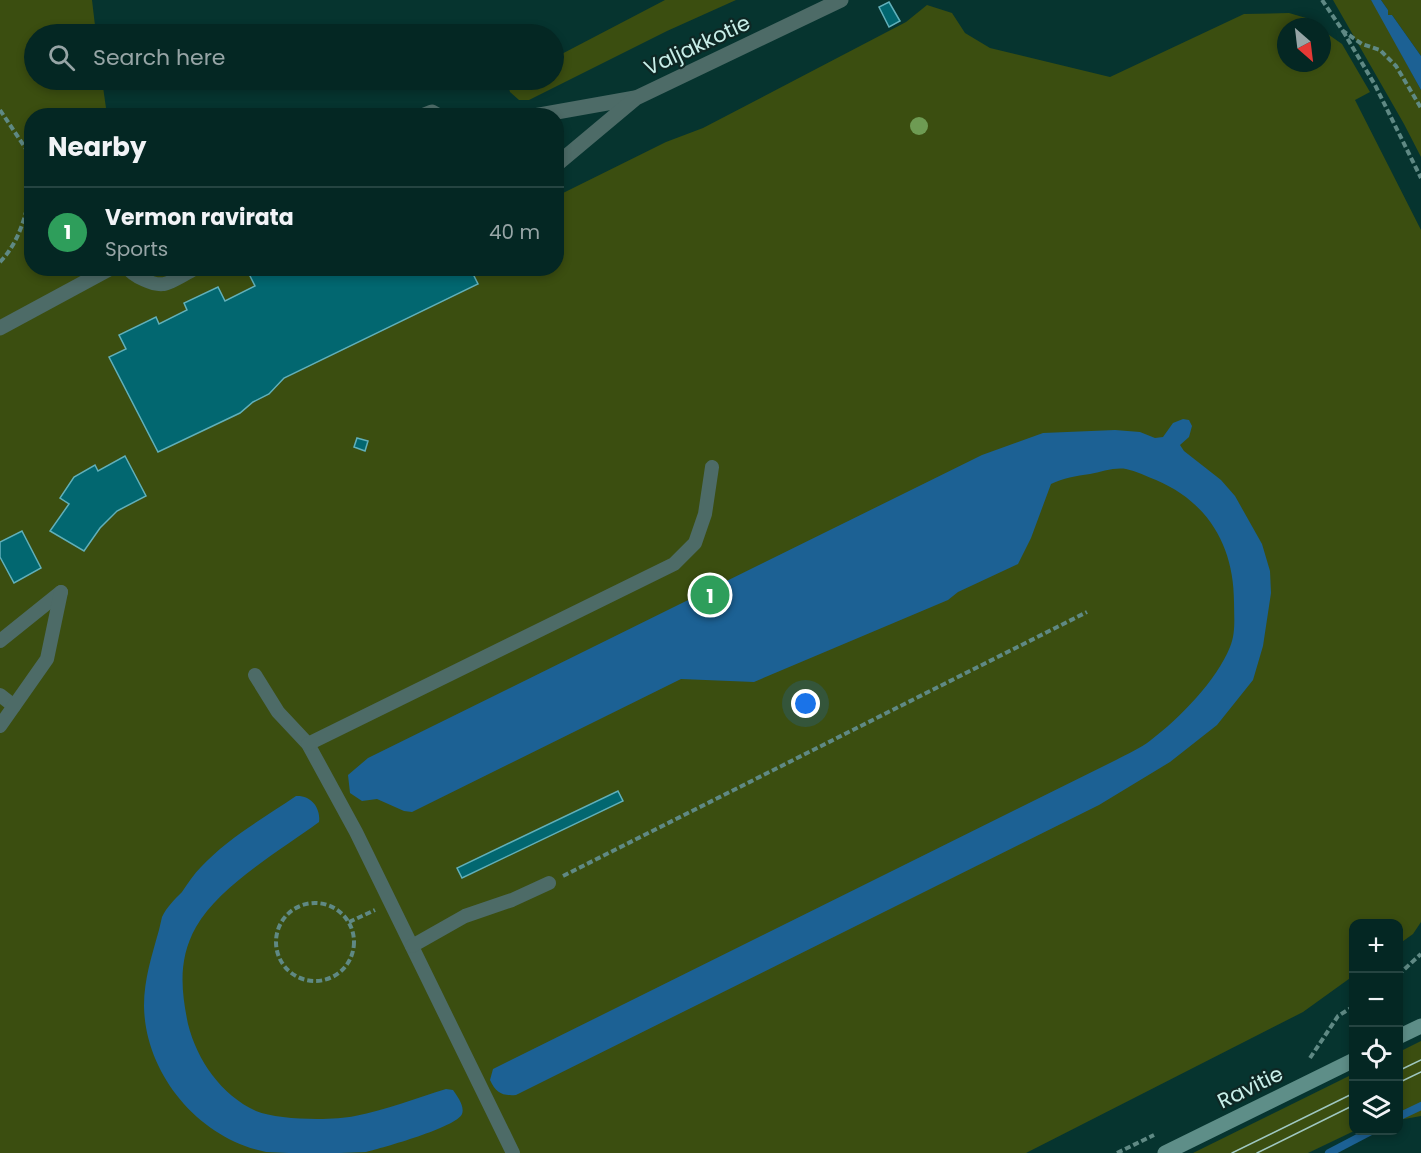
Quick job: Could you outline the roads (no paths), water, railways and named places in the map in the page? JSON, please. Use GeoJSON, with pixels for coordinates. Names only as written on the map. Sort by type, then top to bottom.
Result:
{"type":"FeatureCollection","features":[{"type":"Feature","properties":{"kind":"street","name":"Valjakkotie"},"geometry":{"type":"LineString","coordinates":[[564,158],[636,98],[841,0]]}},
{"type":"Feature","properties":{"kind":"street","name":"Valjakkotie"},"geometry":{"type":"LineString","coordinates":[[564,111],[636,98]]}},
{"type":"Feature","properties":{"kind":"street"},"geometry":{"type":"LineString","coordinates":[[0,328],[96,276]]}},
{"type":"Feature","properties":{"kind":"street"},"geometry":{"type":"LineString","coordinates":[[1403,1035],[1421,1026]]}},
{"type":"Feature","properties":{"kind":"street","name":"Ravitie"},"geometry":{"type":"LineString","coordinates":[[1165,1153],[1349,1062]]}},
{"type":"Feature","properties":{"kind":"lane"},"geometry":{"type":"LineString","coordinates":[[137,276],[144,280],[164,284],[180,276]]}},
{"type":"Feature","properties":{"kind":"lane"},"geometry":{"type":"LineString","coordinates":[[308,744],[674,564],[695,543],[705,514],[712,468]]}},
{"type":"Feature","properties":{"kind":"lane"},"geometry":{"type":"LineString","coordinates":[[0,641],[61,592],[47,659],[0,726]]}},
{"type":"Feature","properties":{"kind":"lane"},"geometry":{"type":"LineString","coordinates":[[255,675],[278,711],[308,744],[356,831],[513,1153]]}},
{"type":"Feature","properties":{"kind":"lane"},"geometry":{"type":"LineString","coordinates":[[0,695],[14,706]]}},
{"type":"Feature","properties":{"kind":"lane"},"geometry":{"type":"LineString","coordinates":[[412,946],[465,916],[512,900],[549,883]]}},
{"type":"Feature","properties":{"kind":"water"},"geometry":{"type":"Polygon","coordinates":[[[1371,0],[1381,0],[1388,10],[1388,15],[1392,15],[1421,56],[1421,90],[1371,0]]]}},
{"type":"Feature","properties":{"kind":"water"},"geometry":{"type":"Polygon","coordinates":[[[1183,419],[1189,420],[1192,426],[1189,437],[1180,445],[1184,451],[1221,480],[1235,496],[1262,544],[1270,571],[1271,593],[1263,646],[1253,680],[1217,725],[1170,762],[1099,805],[516,1095],[507,1095],[497,1091],[490,1080],[493,1069],[1116,760],[1151,740],[1196,698],[1224,660],[1230,647],[1234,625],[1233,582],[1223,545],[1204,514],[1190,500],[1174,489],[1145,475],[1117,469],[1065,479],[1051,484],[1031,538],[1018,564],[958,592],[948,600],[754,682],[681,679],[412,812],[404,811],[377,799],[362,801],[350,793],[348,775],[368,758],[982,455],[1043,433],[1115,430],[1140,432],[1155,438],[1163,437],[1173,423],[1183,419]]]}},
{"type":"Feature","properties":{"kind":"water"},"geometry":{"type":"Polygon","coordinates":[[[296,796],[301,796],[314,803],[317,807],[319,822],[235,883],[206,912],[190,939],[183,975],[188,1024],[204,1063],[221,1086],[243,1104],[266,1114],[305,1119],[345,1118],[378,1111],[446,1089],[453,1090],[462,1104],[462,1114],[447,1125],[366,1152],[266,1152],[242,1145],[219,1133],[181,1100],[166,1079],[154,1056],[147,1032],[144,1006],[145,986],[162,917],[166,910],[196,873],[223,847],[296,796]]]}},
{"type":"Feature","properties":{"kind":"waterway"},"geometry":{"type":"LineString","coordinates":[[1403,1115],[1421,1106]]}},
{"type":"Feature","properties":{"kind":"waterway"},"geometry":{"type":"LineString","coordinates":[[1329,1153],[1363,1135]]}},
{"type":"Feature","properties":{"kind":"tram line"},"geometry":{"type":"LineString","coordinates":[[1403,1069],[1421,1060]]}},
{"type":"Feature","properties":{"kind":"tram line"},"geometry":{"type":"LineString","coordinates":[[1402,1081],[1421,1072]]}},
{"type":"Feature","properties":{"kind":"tram line"},"geometry":{"type":"LineString","coordinates":[[1232,1153],[1349,1095]]}},
{"type":"Feature","properties":{"kind":"tram line"},"geometry":{"type":"LineString","coordinates":[[1257,1153],[1349,1107]]}},
{"type":"Feature","properties":{"kind":"place","name":"Vermon ravirata"},"geometry":{"type":"Point","coordinates":[710,595]}}]}
